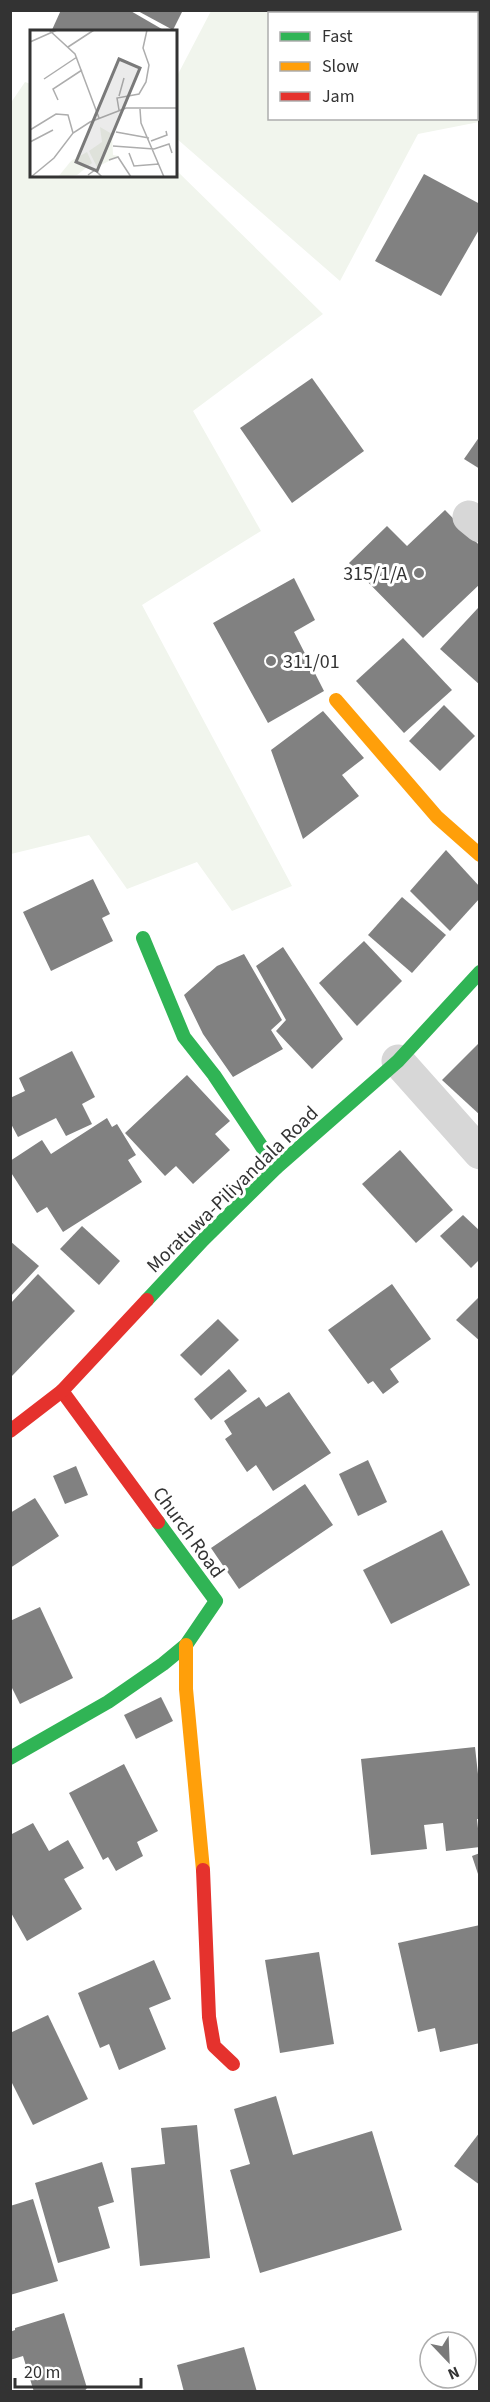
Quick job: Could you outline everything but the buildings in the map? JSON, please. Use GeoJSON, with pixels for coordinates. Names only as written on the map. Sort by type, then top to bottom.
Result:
{"type":"FeatureCollection","features":[{"type":"Feature","properties":{"kind":"street"},"geometry":{"type":"LineString","coordinates":[[336,700],[437,817],[480,855]]}},
{"type":"Feature","properties":{"kind":"street"},"geometry":{"type":"LineString","coordinates":[[143,938],[184,1037],[214,1075],[276,1168]]}},
{"type":"Feature","properties":{"kind":"street","name":"Moratuwa-Piliyandala Road"},"geometry":{"type":"LineString","coordinates":[[10,1431],[62,1391],[203,1240],[276,1168],[398,1061],[480,972]]}},
{"type":"Feature","properties":{"kind":"street"},"geometry":{"type":"LineString","coordinates":[[398,1061],[480,1153]]}},
{"type":"Feature","properties":{"kind":"street","name":"Church Road"},"geometry":{"type":"LineString","coordinates":[[10,1758],[108,1702],[186,1645],[216,1601],[62,1391]]}},
{"type":"Feature","properties":{"kind":"street"},"geometry":{"type":"LineString","coordinates":[[186,1645],[186,1689],[204,1883],[209,2018],[214,2046],[233,2064]]}},
{"type":"Feature","properties":{"kind":"shaded area"},"geometry":{"type":"Polygon","coordinates":[[[211,11],[479,11],[479,122],[418,134],[340,281],[177,139],[177,76],[211,11]]]}},
{"type":"Feature","properties":{"kind":"shaded area"},"geometry":{"type":"Polygon","coordinates":[[[25,82],[30,84],[30,177],[177,177],[177,171],[323,314],[193,411],[261,531],[142,605],[292,886],[232,911],[197,862],[127,889],[89,835],[11,854],[10,104],[25,82]]]}},
{"type":"Feature","properties":{"kind":"traffic: fast"},"geometry":{"type":"LineString","coordinates":[[143,938],[184,1037],[214,1075],[276,1168]]}},
{"type":"Feature","properties":{"kind":"traffic: fast"},"geometry":{"type":"LineString","coordinates":[[147,1300],[203,1240],[276,1168],[398,1061],[480,972]]}},
{"type":"Feature","properties":{"kind":"traffic: fast"},"geometry":{"type":"LineString","coordinates":[[10,1758],[108,1702],[163,1664],[186,1645],[216,1601],[158,1522]]}},
{"type":"Feature","properties":{"kind":"traffic: slow"},"geometry":{"type":"LineString","coordinates":[[336,700],[437,817],[480,855]]}},
{"type":"Feature","properties":{"kind":"traffic: slow"},"geometry":{"type":"LineString","coordinates":[[186,1645],[186,1689],[203,1870]]}},
{"type":"Feature","properties":{"kind":"traffic: jam"},"geometry":{"type":"LineString","coordinates":[[10,1431],[62,1391],[147,1300]]}},
{"type":"Feature","properties":{"kind":"traffic: jam"},"geometry":{"type":"LineString","coordinates":[[62,1391],[158,1522]]}},
{"type":"Feature","properties":{"kind":"traffic: jam"},"geometry":{"type":"LineString","coordinates":[[203,1870],[209,2017],[214,2046],[233,2064]]}},
{"type":"Feature","properties":{"kind":"place","name":"315/1/A"},"geometry":{"type":"Point","coordinates":[419,573]}},
{"type":"Feature","properties":{"kind":"place","name":"311/01"},"geometry":{"type":"Point","coordinates":[271,661]}}]}
